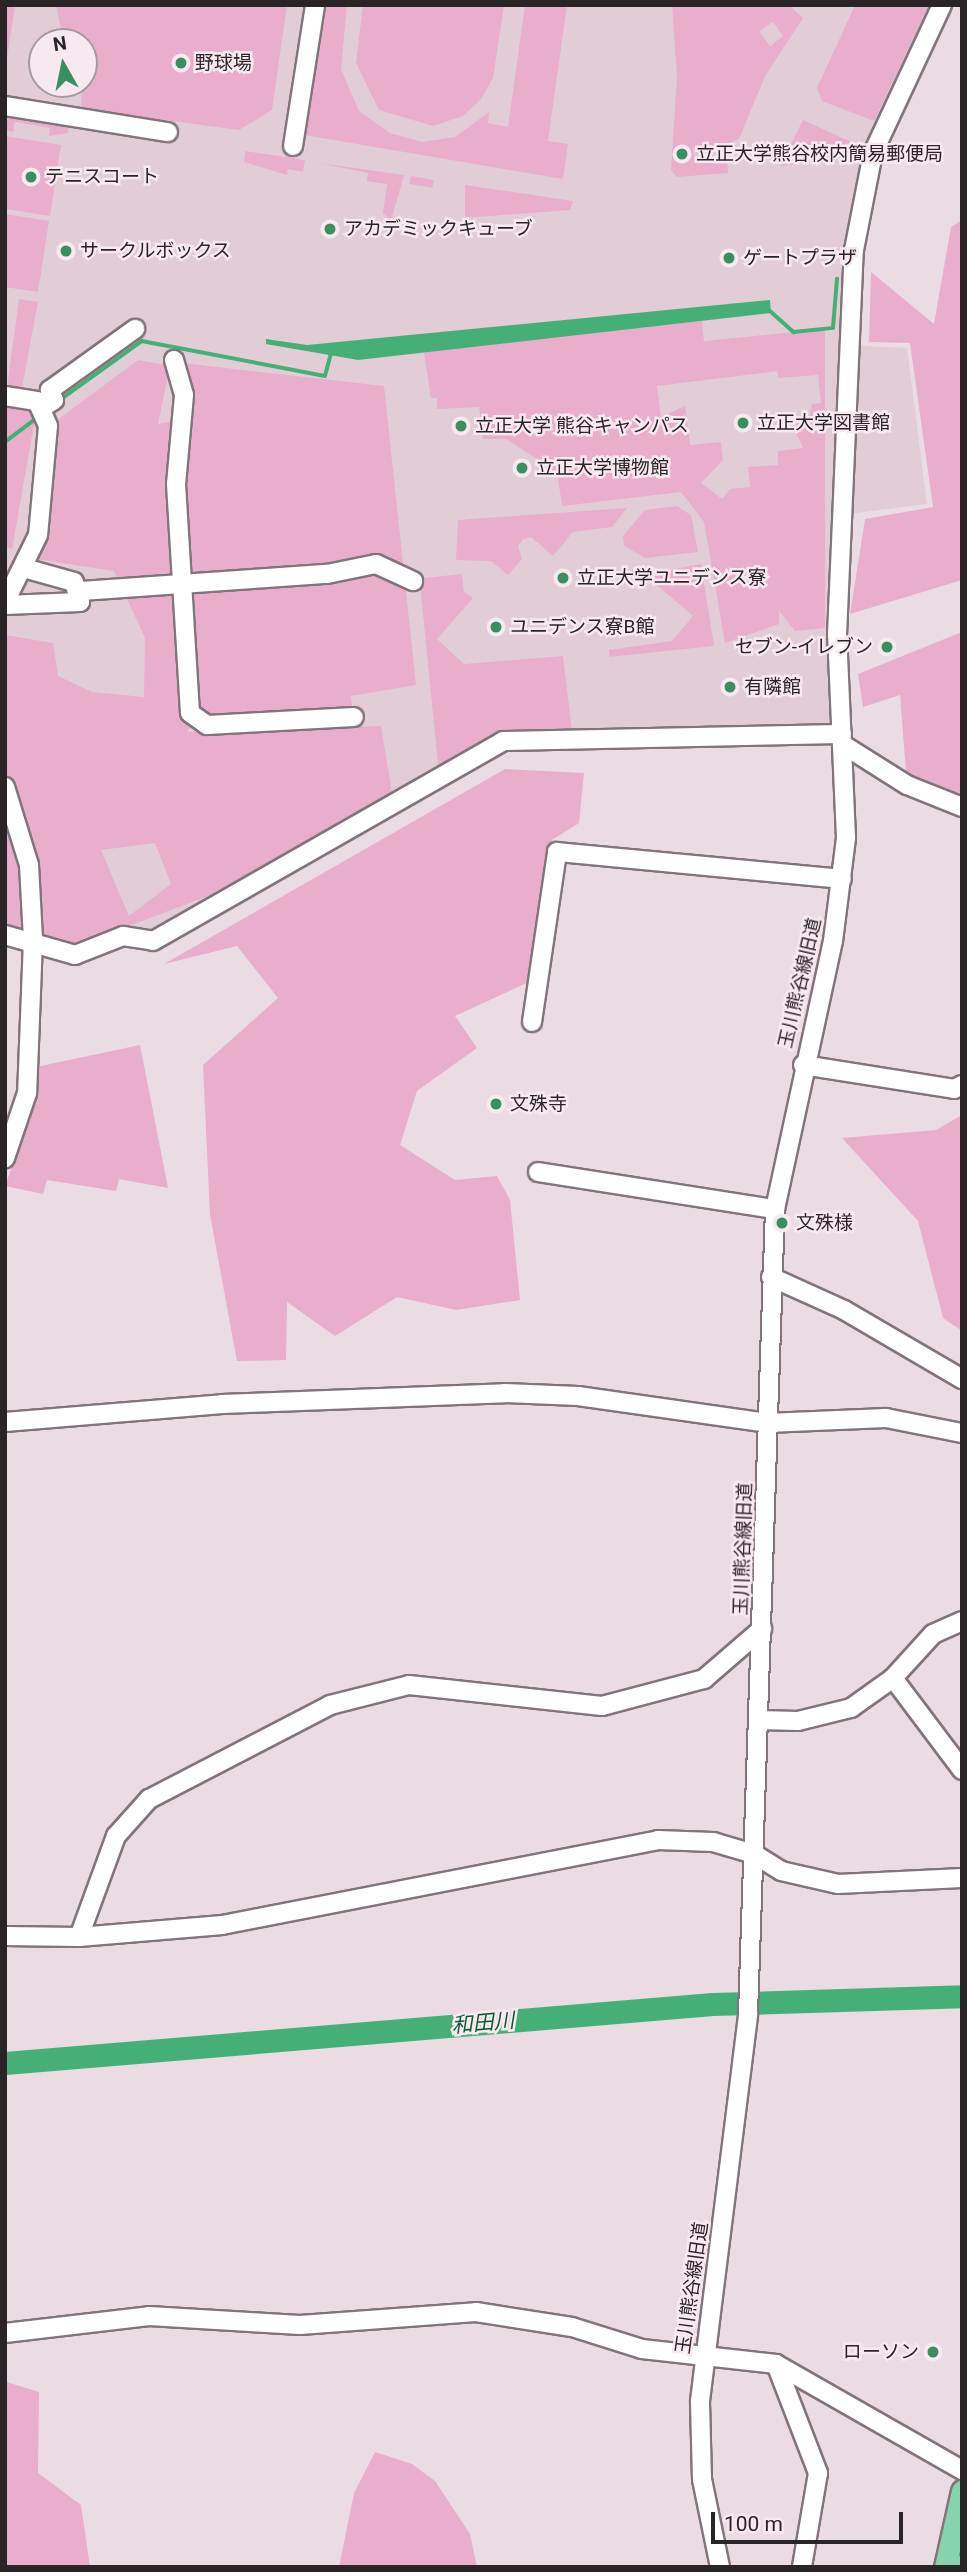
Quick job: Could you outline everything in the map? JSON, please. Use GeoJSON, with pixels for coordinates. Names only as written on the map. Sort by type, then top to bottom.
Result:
{"type":"FeatureCollection","features":[{"type":"Feature","properties":{"kind":"main road"},"geometry":{"type":"LineString","coordinates":[[945,2567],[962,2491]]}},
{"type":"Feature","properties":{"kind":"street"},"geometry":{"type":"LineString","coordinates":[[293,146],[315,5]]}},
{"type":"Feature","properties":{"kind":"street","name":"玉川熊谷線旧道"},"geometry":{"type":"LineString","coordinates":[[720,2567],[702,2479],[703,2353],[750,1985],[775,1209],[842,879],[842,739],[838,621],[857,221],[873,153],[942,5]]}},
{"type":"Feature","properties":{"kind":"street"},"geometry":{"type":"LineString","coordinates":[[5,106],[168,132]]}},
{"type":"Feature","properties":{"kind":"street"},"geometry":{"type":"LineString","coordinates":[[5,396],[43,407],[54,400],[50,390],[135,329]]}},
{"type":"Feature","properties":{"kind":"street"},"geometry":{"type":"LineString","coordinates":[[174,360],[184,395],[176,484],[186,694],[198,723],[354,717]]}},
{"type":"Feature","properties":{"kind":"street"},"geometry":{"type":"LineString","coordinates":[[43,407],[48,426],[41,515],[24,568],[5,604],[73,604],[81,592]]}},
{"type":"Feature","properties":{"kind":"street"},"geometry":{"type":"LineString","coordinates":[[81,592],[182,586],[376,564],[413,581]]}},
{"type":"Feature","properties":{"kind":"street"},"geometry":{"type":"LineString","coordinates":[[24,568],[74,582],[81,592]]}},
{"type":"Feature","properties":{"kind":"street"},"geometry":{"type":"LineString","coordinates":[[5,935],[33,940],[75,955],[123,936],[153,941],[503,741],[842,739],[907,785],[962,807]]}},
{"type":"Feature","properties":{"kind":"street"},"geometry":{"type":"LineString","coordinates":[[5,787],[29,865],[33,940],[27,1093],[5,1158]]}},
{"type":"Feature","properties":{"kind":"street"},"geometry":{"type":"LineString","coordinates":[[532,1022],[557,852],[842,879]]}},
{"type":"Feature","properties":{"kind":"street"},"geometry":{"type":"LineString","coordinates":[[803,1065],[954,1089],[962,1085]]}},
{"type":"Feature","properties":{"kind":"street"},"geometry":{"type":"LineString","coordinates":[[538,1172],[775,1209]]}},
{"type":"Feature","properties":{"kind":"street"},"geometry":{"type":"LineString","coordinates":[[771,1277],[844,1310],[962,1379]]}},
{"type":"Feature","properties":{"kind":"street"},"geometry":{"type":"LineString","coordinates":[[5,1422],[222,1404],[505,1393],[578,1396],[767,1423],[886,1418],[962,1433]]}},
{"type":"Feature","properties":{"kind":"street"},"geometry":{"type":"LineString","coordinates":[[758,1720],[798,1721],[851,1708],[892,1678],[933,1634],[962,1621]]}},
{"type":"Feature","properties":{"kind":"street"},"geometry":{"type":"LineString","coordinates":[[79,1937],[116,1836],[149,1799],[330,1705],[409,1685],[602,1706],[704,1679],[762,1629]]}},
{"type":"Feature","properties":{"kind":"street"},"geometry":{"type":"LineString","coordinates":[[892,1678],[962,1770]]}},
{"type":"Feature","properties":{"kind":"street"},"geometry":{"type":"LineString","coordinates":[[5,1936],[79,1937],[222,1925],[658,1840],[713,1842],[754,1854],[781,1871],[838,1884],[962,1878]]}},
{"type":"Feature","properties":{"kind":"street"},"geometry":{"type":"LineString","coordinates":[[5,2333],[149,2316],[300,2325],[476,2312],[572,2327],[642,2349],[703,2353],[776,2364],[962,2470]]}},
{"type":"Feature","properties":{"kind":"street"},"geometry":{"type":"LineString","coordinates":[[776,2364],[818,2473],[803,2567]]}},
{"type":"Feature","properties":{"kind":"shaded area","name":"立正大学 熊谷キャンパス"},"geometry":{"type":"Polygon","coordinates":[[[5,5],[935,5],[862,165],[848,231],[843,345],[907,348],[927,504],[841,515],[845,739],[501,744],[135,945],[90,952],[5,941],[5,5]]]}},
{"type":"Feature","properties":{"kind":"shaded area"},"geometry":{"type":"Polygon","coordinates":[[[5,5],[15,5],[5,72],[5,5]]]}},
{"type":"Feature","properties":{"kind":"shaded area","name":"野球場"},"geometry":{"type":"Polygon","coordinates":[[[56,5],[287,5],[272,110],[239,130],[81,109],[81,98],[98,98],[98,28],[61,28],[56,5]]]}},
{"type":"Feature","properties":{"kind":"shaded area"},"geometry":{"type":"Polygon","coordinates":[[[324,5],[347,5],[341,69],[359,111],[390,133],[422,142],[455,137],[489,112],[488,123],[508,127],[525,5],[567,5],[548,141],[568,144],[563,179],[304,135],[324,5]]]}},
{"type":"Feature","properties":{"kind":"shaded area"},"geometry":{"type":"Polygon","coordinates":[[[363,5],[504,5],[493,78],[481,99],[463,116],[433,126],[379,110],[356,63],[363,5]]]}},
{"type":"Feature","properties":{"kind":"shaded area"},"geometry":{"type":"Polygon","coordinates":[[[672,5],[789,5],[803,18],[765,76],[739,139],[717,148],[693,147],[694,157],[727,158],[728,173],[677,177],[671,170],[677,76],[672,5]],[[773,22],[759,31],[770,46],[783,36],[773,22]]]}},
{"type":"Feature","properties":{"kind":"shaded area"},"geometry":{"type":"Polygon","coordinates":[[[855,5],[929,5],[874,121],[822,101],[817,88],[855,5]]]}},
{"type":"Feature","properties":{"kind":"shaded area"},"geometry":{"type":"Polygon","coordinates":[[[5,115],[69,125],[68,133],[49,136],[50,128],[15,122],[13,132],[5,130],[5,115]]]}},
{"type":"Feature","properties":{"kind":"shaded area"},"geometry":{"type":"Polygon","coordinates":[[[803,120],[860,146],[855,158],[780,166],[803,120]]]}},
{"type":"Feature","properties":{"kind":"shaded area","name":"テニスコート"},"geometry":{"type":"Polygon","coordinates":[[[5,136],[61,145],[50,216],[5,209],[5,136]]]}},
{"type":"Feature","properties":{"kind":"shaded area"},"geometry":{"type":"Polygon","coordinates":[[[245,151],[305,160],[303,172],[288,169],[287,175],[244,162],[245,151]]]}},
{"type":"Feature","properties":{"kind":"shaded area"},"geometry":{"type":"Polygon","coordinates":[[[319,163],[404,175],[391,221],[383,213],[387,184],[367,181],[368,173],[319,163]]]}},
{"type":"Feature","properties":{"kind":"shaded area"},"geometry":{"type":"Polygon","coordinates":[[[411,176],[434,180],[432,188],[410,184],[411,176]]]}},
{"type":"Feature","properties":{"kind":"shaded area"},"geometry":{"type":"Polygon","coordinates":[[[465,185],[573,201],[570,210],[465,218],[465,185]]]}},
{"type":"Feature","properties":{"kind":"shaded area","name":"テニスコート"},"geometry":{"type":"Polygon","coordinates":[[[5,214],[49,221],[38,292],[5,287],[5,214]]]}},
{"type":"Feature","properties":{"kind":"shaded area"},"geometry":{"type":"Polygon","coordinates":[[[962,220],[962,580],[850,614],[865,519],[933,507],[910,343],[869,342],[871,272],[934,324],[951,227],[962,220]]]}},
{"type":"Feature","properties":{"kind":"shaded area"},"geometry":{"type":"Polygon","coordinates":[[[19,299],[38,302],[21,393],[7,388],[19,299]]]}},
{"type":"Feature","properties":{"kind":"shaded area"},"geometry":{"type":"Polygon","coordinates":[[[770,300],[771,313],[358,360],[266,344],[266,339],[307,345],[770,300]]]}},
{"type":"Feature","properties":{"kind":"shaded area"},"geometry":{"type":"Polygon","coordinates":[[[702,321],[704,341],[825,329],[825,628],[795,631],[779,611],[779,624],[725,643],[704,522],[681,492],[562,506],[557,471],[546,472],[545,464],[506,439],[483,439],[479,407],[437,409],[437,398],[431,398],[424,353],[438,348],[702,321]],[[777,371],[657,386],[661,417],[685,406],[690,445],[721,442],[723,460],[701,483],[722,499],[730,489],[750,487],[748,467],[778,465],[778,451],[803,448],[793,426],[809,418],[812,404],[821,403],[818,375],[778,378],[777,371]]]}},
{"type":"Feature","properties":{"kind":"shaded area"},"geometry":{"type":"Polygon","coordinates":[[[138,360],[170,366],[158,424],[179,420],[182,363],[384,386],[416,685],[351,696],[353,714],[218,720],[198,713],[187,732],[381,726],[392,793],[208,896],[76,946],[5,932],[5,635],[53,643],[58,676],[92,692],[144,697],[145,638],[114,571],[36,559],[60,418],[138,360]],[[155,843],[101,850],[129,916],[171,884],[155,843]]]}},
{"type":"Feature","properties":{"kind":"shaded area"},"geometry":{"type":"Polygon","coordinates":[[[5,404],[36,413],[12,549],[5,546],[5,404]]]}},
{"type":"Feature","properties":{"kind":"shaded area"},"geometry":{"type":"Polygon","coordinates":[[[677,506],[691,515],[698,552],[645,558],[624,546],[623,536],[645,510],[677,506]]]}},
{"type":"Feature","properties":{"kind":"shaded area"},"geometry":{"type":"Polygon","coordinates":[[[627,508],[612,527],[573,532],[553,556],[531,537],[523,539],[518,546],[522,559],[508,575],[491,561],[456,560],[458,520],[627,508]]]}},
{"type":"Feature","properties":{"kind":"shaded area"},"geometry":{"type":"Polygon","coordinates":[[[701,564],[714,646],[609,657],[609,650],[672,641],[693,616],[645,575],[701,564]]]}},
{"type":"Feature","properties":{"kind":"shaded area"},"geometry":{"type":"Polygon","coordinates":[[[462,574],[464,592],[473,598],[437,639],[464,664],[563,656],[572,731],[508,736],[439,774],[420,584],[424,578],[462,574]]]}},
{"type":"Feature","properties":{"kind":"shaded area"},"geometry":{"type":"Polygon","coordinates":[[[962,632],[962,794],[907,785],[900,695],[863,707],[858,674],[962,632]]]}},
{"type":"Feature","properties":{"kind":"shaded area"},"geometry":{"type":"Polygon","coordinates":[[[505,769],[584,773],[579,823],[552,840],[531,981],[455,1016],[477,1048],[417,1091],[400,1145],[455,1180],[497,1176],[510,1200],[520,1300],[456,1310],[397,1297],[335,1336],[287,1302],[286,1360],[237,1361],[210,1215],[203,1065],[278,998],[237,946],[164,964],[505,769]]]}},
{"type":"Feature","properties":{"kind":"shaded area"},"geometry":{"type":"Polygon","coordinates":[[[140,1045],[168,1188],[119,1179],[116,1191],[47,1180],[43,1194],[5,1186],[29,1121],[36,1067],[140,1045]]]}},
{"type":"Feature","properties":{"kind":"shaded area"},"geometry":{"type":"Polygon","coordinates":[[[962,1115],[962,1331],[943,1318],[918,1221],[842,1138],[936,1130],[962,1115]]]}},
{"type":"Feature","properties":{"kind":"shaded area"},"geometry":{"type":"Polygon","coordinates":[[[7,2382],[39,2392],[38,2473],[81,2505],[90,2567],[5,2567],[7,2382]]]}},
{"type":"Feature","properties":{"kind":"shaded area"},"geometry":{"type":"Polygon","coordinates":[[[375,2452],[412,2464],[435,2481],[470,2534],[477,2567],[339,2567],[354,2493],[375,2452]]]}},
{"type":"Feature","properties":{"kind":"waterway"},"geometry":{"type":"LineString","coordinates":[[767,308],[794,332],[833,328],[837,279]]}},
{"type":"Feature","properties":{"kind":"waterway"},"geometry":{"type":"LineString","coordinates":[[60,400],[142,341],[325,376],[331,354]]}},
{"type":"Feature","properties":{"kind":"waterway"},"geometry":{"type":"LineString","coordinates":[[5,442],[37,418]]}},
{"type":"Feature","properties":{"kind":"waterway","name":"和田川"},"geometry":{"type":"LineString","coordinates":[[5,2063],[713,2004],[962,1996]]}},
{"type":"Feature","properties":{"kind":"place","name":"野球場"},"geometry":{"type":"Point","coordinates":[181,63]}},
{"type":"Feature","properties":{"kind":"place","name":"立正大学熊谷校内簡易郵便局"},"geometry":{"type":"Point","coordinates":[682,154]}},
{"type":"Feature","properties":{"kind":"place","name":"テニスコート"},"geometry":{"type":"Point","coordinates":[31,177]}},
{"type":"Feature","properties":{"kind":"place","name":"アカデミックキューブ"},"geometry":{"type":"Point","coordinates":[330,229]}},
{"type":"Feature","properties":{"kind":"place","name":"サークルボックス"},"geometry":{"type":"Point","coordinates":[66,251]}},
{"type":"Feature","properties":{"kind":"place","name":"ゲートプラザ"},"geometry":{"type":"Point","coordinates":[729,258]}},
{"type":"Feature","properties":{"kind":"place","name":"立正大学図書館"},"geometry":{"type":"Point","coordinates":[743,423]}},
{"type":"Feature","properties":{"kind":"place","name":"立正大学 熊谷キャンパス"},"geometry":{"type":"Point","coordinates":[461,426]}},
{"type":"Feature","properties":{"kind":"place","name":"立正大学博物館"},"geometry":{"type":"Point","coordinates":[522,468]}},
{"type":"Feature","properties":{"kind":"place","name":"立正大学ユニデンス寮"},"geometry":{"type":"Point","coordinates":[563,578]}},
{"type":"Feature","properties":{"kind":"place","name":"ユニデンス寮B館"},"geometry":{"type":"Point","coordinates":[496,627]}},
{"type":"Feature","properties":{"kind":"place","name":"セブン-イレブン"},"geometry":{"type":"Point","coordinates":[887,647]}},
{"type":"Feature","properties":{"kind":"place","name":"有隣館"},"geometry":{"type":"Point","coordinates":[730,687]}},
{"type":"Feature","properties":{"kind":"place","name":"文殊寺"},"geometry":{"type":"Point","coordinates":[496,1104]}},
{"type":"Feature","properties":{"kind":"place","name":"文殊様"},"geometry":{"type":"Point","coordinates":[782,1223]}},
{"type":"Feature","properties":{"kind":"place","name":"ローソン"},"geometry":{"type":"Point","coordinates":[933,2352]}}]}
